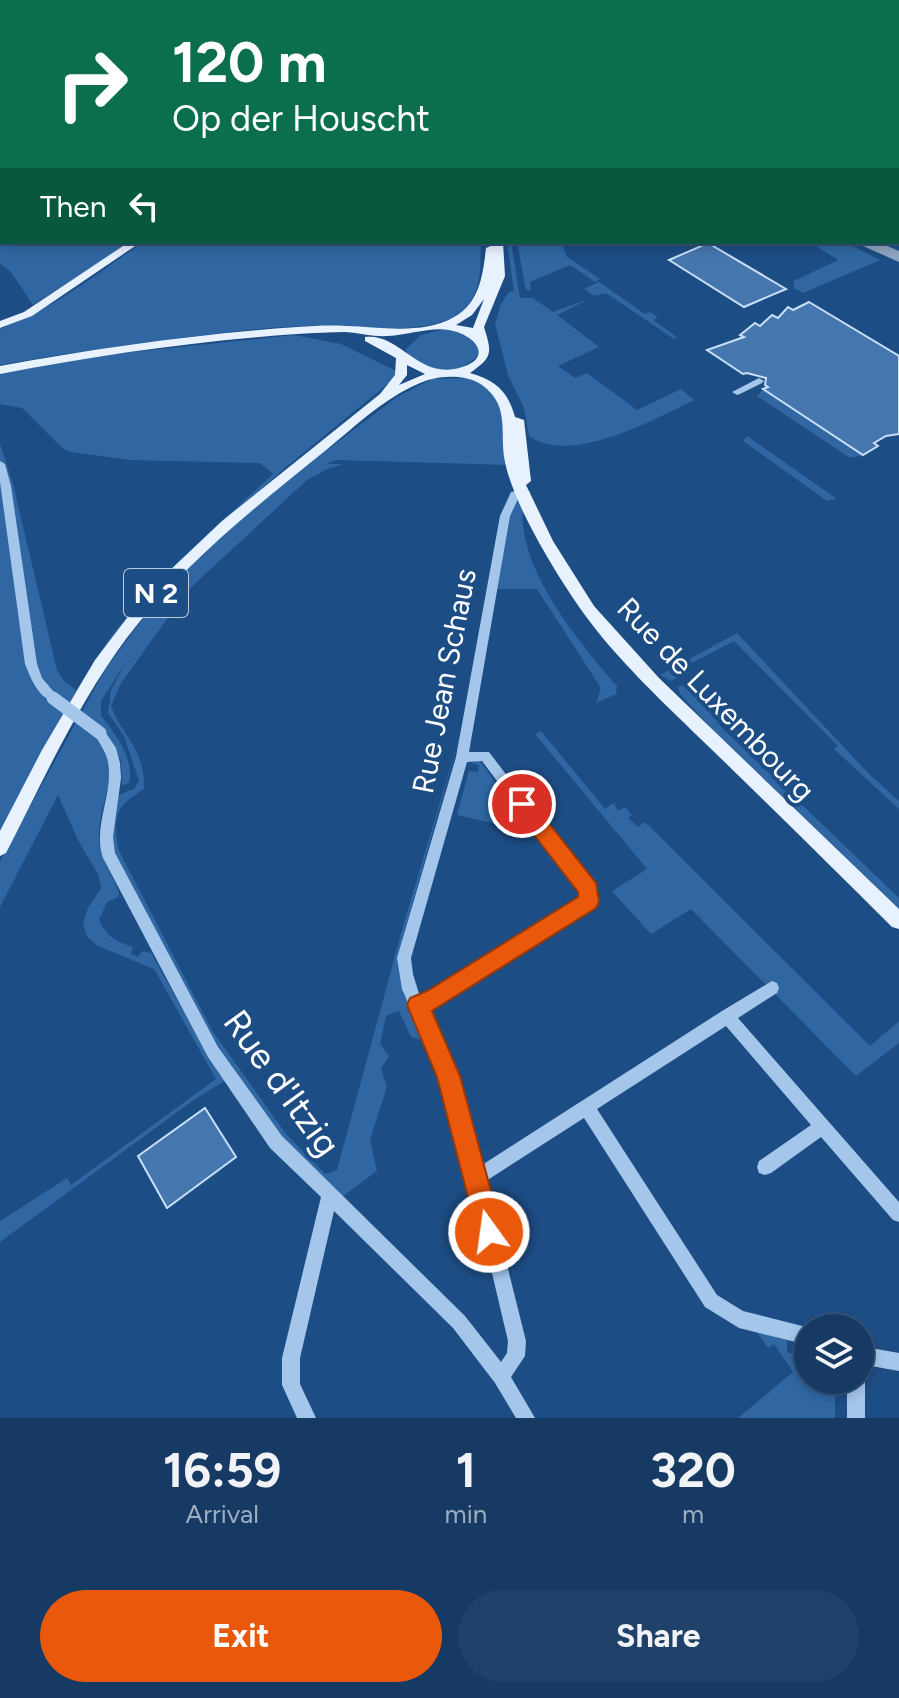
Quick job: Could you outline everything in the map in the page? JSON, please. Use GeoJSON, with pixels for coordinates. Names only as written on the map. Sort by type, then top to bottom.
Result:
{"type":"FeatureCollection","features":[{"type":"Feature","properties":{"kind":"main road"},"geometry":{"type":"LineString","coordinates":[[0,325],[28,314],[133,244]]}},
{"type":"Feature","properties":{"kind":"main road"},"geometry":{"type":"LineString","coordinates":[[0,369],[146,346],[325,330],[386,333],[445,326],[463,319],[476,305],[485,286],[491,244]]}},
{"type":"Feature","properties":{"kind":"main road"},"geometry":{"type":"LineString","coordinates":[[325,330],[369,338],[388,345],[421,370],[457,373],[476,365],[485,349],[478,327],[500,276],[498,244]]}},
{"type":"Feature","properties":{"kind":"main road"},"geometry":{"type":"LineString","coordinates":[[445,326],[469,331],[483,341]]}},
{"type":"Feature","properties":{"kind":"main road"},"geometry":{"type":"LineString","coordinates":[[401,354],[404,342],[420,330]]}},
{"type":"Feature","properties":{"kind":"main road","name":"N 2"},"geometry":{"type":"LineString","coordinates":[[0,848],[86,690],[141,610],[206,543],[384,397],[401,375],[401,354]]}},
{"type":"Feature","properties":{"kind":"main road","name":"Rue de Luxembourg"},"geometry":{"type":"LineString","coordinates":[[483,357],[485,367],[515,408],[522,444],[525,492]]}},
{"type":"Feature","properties":{"kind":"main road"},"geometry":{"type":"LineString","coordinates":[[457,373],[485,381],[505,402],[514,421],[514,439],[522,444]]}},
{"type":"Feature","properties":{"kind":"main road","name":"N 2"},"geometry":{"type":"LineString","coordinates":[[384,397],[426,377],[442,374]]}},
{"type":"Feature","properties":{"kind":"main road","name":"Rue de Luxembourg"},"geometry":{"type":"LineString","coordinates":[[505,402],[510,420],[511,461],[546,542],[566,578],[617,645],[899,921]]}},
{"type":"Feature","properties":{"kind":"street"},"geometry":{"type":"LineString","coordinates":[[737,392],[759,381]]}},
{"type":"Feature","properties":{"kind":"street","name":"Rue d'Itzig"},"geometry":{"type":"LineString","coordinates":[[0,464],[6,486],[31,664],[37,680],[53,698],[100,733],[111,747],[117,768],[104,834],[108,854],[213,1052],[235,1088],[276,1142],[329,1197],[434,1295],[472,1337],[526,1418]]}},
{"type":"Feature","properties":{"kind":"street","name":"Rue Jean Schaus"},"geometry":{"type":"LineString","coordinates":[[501,1377],[516,1356],[517,1341],[448,1076],[404,975],[404,958],[462,757],[505,516],[515,494],[525,492]]}},
{"type":"Feature","properties":{"kind":"street"},"geometry":{"type":"LineString","coordinates":[[418,1005],[435,999],[584,906],[591,895],[485,756],[462,757]]}},
{"type":"Feature","properties":{"kind":"street"},"geometry":{"type":"LineString","coordinates":[[476,1178],[772,988]]}},
{"type":"Feature","properties":{"kind":"street"},"geometry":{"type":"LineString","coordinates":[[727,1016],[899,1214]]}},
{"type":"Feature","properties":{"kind":"street"},"geometry":{"type":"LineString","coordinates":[[586,1107],[711,1301],[739,1319],[794,1333]]}},
{"type":"Feature","properties":{"kind":"street"},"geometry":{"type":"LineString","coordinates":[[765,1167],[823,1126]]}},
{"type":"Feature","properties":{"kind":"street"},"geometry":{"type":"LineString","coordinates":[[307,1418],[291,1385],[291,1358],[329,1197]]}},
{"type":"Feature","properties":{"kind":"street"},"geometry":{"type":"LineString","coordinates":[[874,1358],[899,1362]]}},
{"type":"Feature","properties":{"kind":"street"},"geometry":{"type":"LineString","coordinates":[[856,1394],[856,1418]]}},
{"type":"Feature","properties":{"kind":"shaded area"},"geometry":{"type":"Polygon","coordinates":[[[0,244],[127,244],[33,305],[11,272],[0,263],[0,244]]]}},
{"type":"Feature","properties":{"kind":"shaded area"},"geometry":{"type":"Polygon","coordinates":[[[140,244],[481,244],[480,269],[474,295],[463,310],[436,323],[400,328],[266,328],[0,365],[0,329],[56,301],[140,244]]]}},
{"type":"Feature","properties":{"kind":"shaded area"},"geometry":{"type":"Polygon","coordinates":[[[507,244],[511,244],[520,298],[533,298],[553,312],[589,299],[557,315],[599,347],[558,366],[575,378],[587,373],[637,410],[681,389],[694,400],[636,428],[589,443],[567,446],[547,444],[529,436],[524,408],[508,375],[495,324],[501,304],[509,292],[514,291],[507,244]]]}},
{"type":"Feature","properties":{"kind":"shaded area"},"geometry":{"type":"Polygon","coordinates":[[[517,244],[562,244],[567,257],[600,279],[595,282],[570,265],[530,282],[531,290],[526,290],[517,244]]]}},
{"type":"Feature","properties":{"kind":"shaded area"},"geometry":{"type":"Polygon","coordinates":[[[813,244],[849,244],[880,260],[803,293],[794,288],[794,281],[838,260],[813,244]]]}},
{"type":"Feature","properties":{"kind":"shaded area"},"geometry":{"type":"Polygon","coordinates":[[[599,282],[645,314],[650,312],[658,318],[653,320],[677,337],[674,339],[606,293],[594,296],[584,289],[599,282]]]}},
{"type":"Feature","properties":{"kind":"shaded area"},"geometry":{"type":"Polygon","coordinates":[[[450,328],[472,336],[480,351],[465,366],[436,371],[426,368],[407,354],[406,349],[421,335],[450,328]]]}},
{"type":"Feature","properties":{"kind":"shaded area"},"geometry":{"type":"Polygon","coordinates":[[[294,335],[341,344],[398,372],[395,378],[286,467],[176,566],[116,636],[0,834],[0,444],[13,484],[57,670],[64,681],[76,690],[112,635],[154,584],[273,474],[260,463],[131,460],[71,452],[63,449],[22,408],[0,404],[0,373],[104,355],[294,335]]]}},
{"type":"Feature","properties":{"kind":"shaded area"},"geometry":{"type":"Polygon","coordinates":[[[470,378],[482,384],[498,402],[505,426],[509,465],[337,460],[326,464],[343,464],[307,480],[188,590],[121,683],[111,706],[141,764],[144,789],[127,801],[118,814],[116,829],[119,851],[213,1032],[286,1134],[325,1174],[337,1170],[402,930],[467,711],[403,937],[406,991],[425,1041],[411,1037],[399,1011],[386,1016],[380,1044],[389,1056],[381,1069],[387,1087],[370,1140],[377,1171],[343,1196],[311,1173],[230,1069],[124,876],[110,840],[118,795],[134,789],[139,780],[124,736],[108,713],[111,690],[125,664],[101,701],[101,716],[122,747],[130,774],[129,783],[122,786],[121,761],[105,730],[99,740],[106,753],[109,778],[99,839],[119,893],[118,897],[107,902],[99,920],[112,938],[133,947],[131,954],[138,957],[142,951],[151,953],[220,1076],[226,1072],[229,1078],[195,1099],[0,1242],[0,1221],[67,1178],[71,1185],[216,1079],[154,969],[98,946],[87,937],[83,923],[88,908],[101,888],[99,876],[78,840],[58,795],[0,907],[0,861],[106,668],[153,605],[191,563],[278,487],[397,397],[432,379],[470,378]]]}},
{"type":"Feature","properties":{"kind":"shaded area"},"geometry":{"type":"Polygon","coordinates":[[[763,389],[863,455],[850,458],[757,396],[763,389]]]}},
{"type":"Feature","properties":{"kind":"shaded area"},"geometry":{"type":"Polygon","coordinates":[[[747,436],[837,499],[827,501],[743,441],[747,436]]]}},
{"type":"Feature","properties":{"kind":"shaded area"},"geometry":{"type":"Polygon","coordinates":[[[515,499],[524,500],[523,524],[538,575],[568,624],[617,686],[616,694],[596,703],[601,688],[537,589],[497,589],[505,530],[515,499]]]}},
{"type":"Feature","properties":{"kind":"shaded area"},"geometry":{"type":"Polygon","coordinates":[[[737,633],[868,773],[899,801],[899,809],[834,749],[838,746],[734,641],[682,668],[686,673],[671,681],[660,675],[737,633]]]}},
{"type":"Feature","properties":{"kind":"shaded area"},"geometry":{"type":"Polygon","coordinates":[[[684,685],[691,689],[723,729],[899,898],[899,909],[710,727],[680,694],[678,687],[684,685]]]}},
{"type":"Feature","properties":{"kind":"shaded area"},"geometry":{"type":"Polygon","coordinates":[[[541,731],[605,809],[614,803],[618,811],[625,807],[632,815],[628,818],[638,827],[645,822],[870,1046],[899,1021],[899,1043],[856,1076],[691,909],[651,934],[612,891],[647,869],[535,734],[541,731]]]}},
{"type":"Feature","properties":{"kind":"shaded area"},"geometry":{"type":"Polygon","coordinates":[[[479,760],[515,810],[510,827],[457,815],[469,771],[478,772],[479,765],[471,763],[479,760]]]}},
{"type":"Feature","properties":{"kind":"shaded area"},"geometry":{"type":"Polygon","coordinates":[[[757,1332],[787,1340],[787,1352],[794,1354],[794,1394],[835,1394],[835,1418],[738,1418],[793,1372],[774,1344],[768,1348],[757,1332]]]}},
{"type":"Feature","properties":{"kind":"building"},"geometry":{"type":"Polygon","coordinates":[[[710,244],[786,289],[744,307],[669,260],[710,244]]]}},
{"type":"Feature","properties":{"kind":"building"},"geometry":{"type":"Polygon","coordinates":[[[809,302],[899,356],[899,434],[886,436],[874,443],[878,446],[863,455],[763,389],[768,387],[765,385],[766,378],[743,374],[707,350],[744,337],[740,335],[755,323],[760,326],[772,315],[778,318],[788,307],[793,310],[809,302]]]}},
{"type":"Feature","properties":{"kind":"building"},"geometry":{"type":"Polygon","coordinates":[[[205,1108],[236,1157],[167,1208],[138,1156],[205,1108]]]}},
{"type":"Feature","properties":{"kind":"taxiway"},"geometry":{"type":"LineString","coordinates":[[868,244],[899,257]]}},
{"type":"Feature","properties":{"kind":"route"},"geometry":{"type":"LineString","coordinates":[[489,1232],[448,1076],[418,1005],[435,999],[589,902],[591,895],[588,889],[522,804]]}}]}
